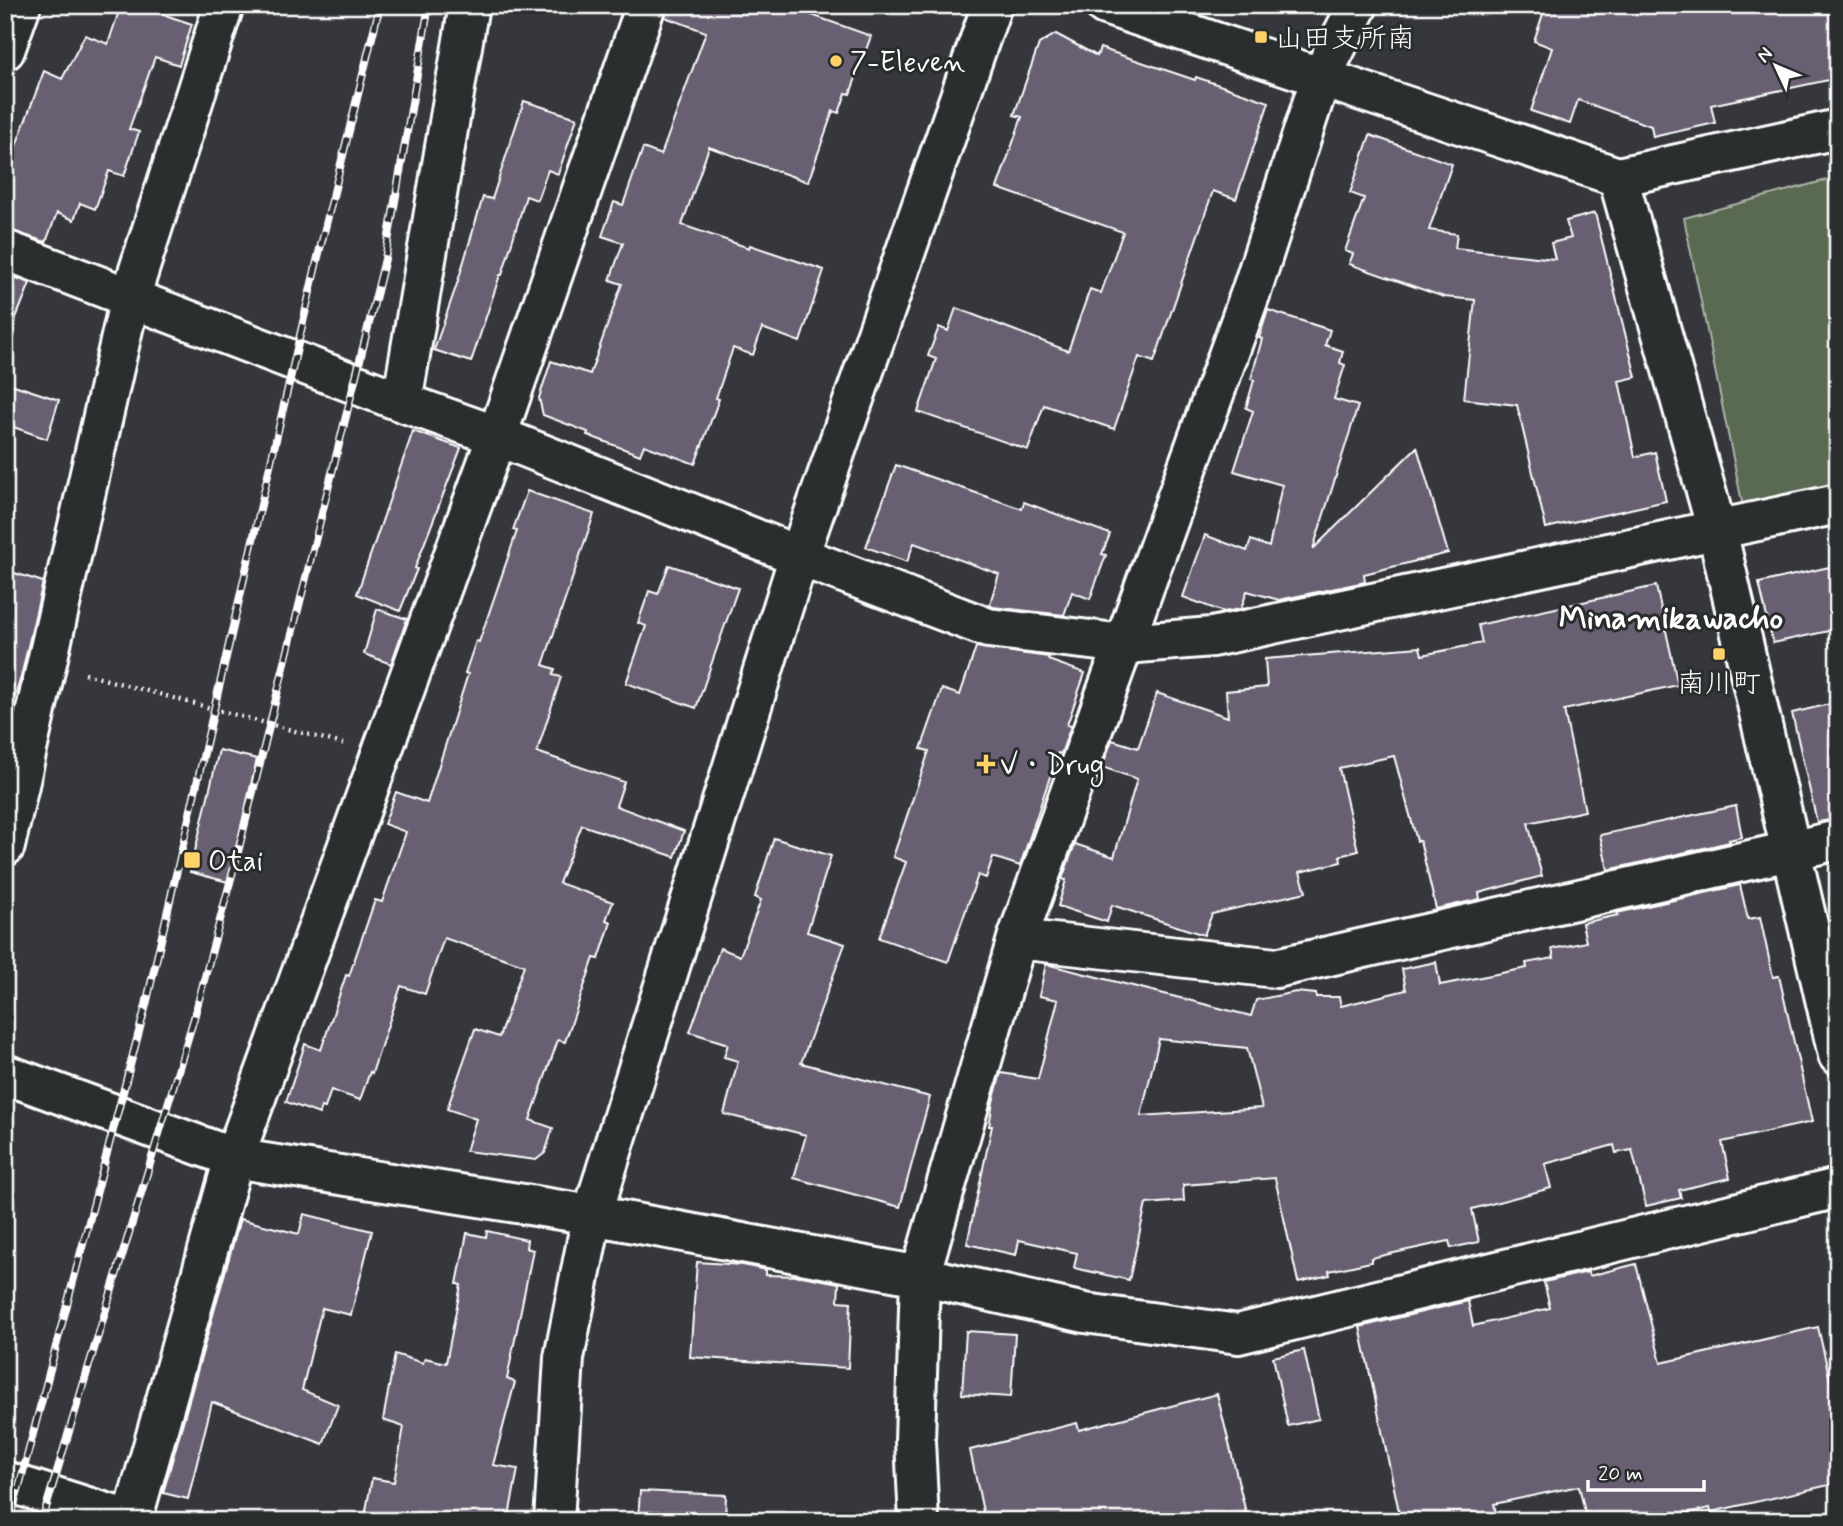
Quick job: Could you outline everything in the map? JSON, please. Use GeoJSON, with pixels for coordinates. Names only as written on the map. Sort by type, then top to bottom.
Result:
{"type":"FeatureCollection","features":[{"type":"Feature","properties":{"kind":"street"},"geometry":{"type":"LineString","coordinates":[[5,51],[21,5]]}},
{"type":"Feature","properties":{"kind":"street"},"geometry":{"type":"LineString","coordinates":[[5,846],[130,298],[224,5]]}},
{"type":"Feature","properties":{"kind":"street"},"geometry":{"type":"LineString","coordinates":[[402,402],[469,5]]}},
{"type":"Feature","properties":{"kind":"street"},"geometry":{"type":"LineString","coordinates":[[5,1481],[132,1521],[234,1158],[497,436],[646,5]]}},
{"type":"Feature","properties":{"kind":"street"},"geometry":{"type":"LineString","coordinates":[[554,1521],[564,1358],[592,1215],[799,556],[992,5]]}},
{"type":"Feature","properties":{"kind":"street"},"geometry":{"type":"LineString","coordinates":[[1105,5],[1618,177],[1838,129]]}},
{"type":"Feature","properties":{"kind":"street"},"geometry":{"type":"LineString","coordinates":[[919,1521],[915,1441],[920,1276],[1017,939],[1251,292],[1321,77],[1358,5]]}},
{"type":"Feature","properties":{"kind":"street"},"geometry":{"type":"LineString","coordinates":[[1618,177],[1717,530],[1838,1055]]}},
{"type":"Feature","properties":{"kind":"street"},"geometry":{"type":"LineString","coordinates":[[5,250],[497,436],[988,628],[1125,644],[1212,636],[1838,504]]}},
{"type":"Feature","properties":{"kind":"street"},"geometry":{"type":"LineString","coordinates":[[1017,939],[1276,968],[1838,840]]}},
{"type":"Feature","properties":{"kind":"street"},"geometry":{"type":"LineString","coordinates":[[5,1074],[234,1158],[592,1215],[920,1276],[1085,1313],[1238,1334],[1838,1188]]}},
{"type":"Feature","properties":{"kind":"path"},"geometry":{"type":"LineString","coordinates":[[47,664],[381,755]]}},
{"type":"Feature","properties":{"kind":"green space"},"geometry":{"type":"Polygon","coordinates":[[[1838,177],[1838,486],[1743,507],[1684,218],[1838,177]]]}},
{"type":"Feature","properties":{"kind":"building"},"geometry":{"type":"Polygon","coordinates":[[[121,5],[135,5],[192,24],[179,65],[155,57],[129,129],[139,132],[124,176],[109,171],[95,209],[80,203],[74,220],[57,213],[46,242],[5,229],[5,175],[44,71],[62,79],[85,35],[108,44],[121,5]]]}},
{"type":"Feature","properties":{"kind":"building"},"geometry":{"type":"Polygon","coordinates":[[[667,5],[784,5],[871,36],[850,94],[846,93],[839,113],[833,111],[808,182],[709,147],[682,225],[824,270],[800,342],[762,328],[753,355],[733,348],[716,398],[719,399],[695,464],[644,445],[640,455],[587,435],[588,432],[543,415],[539,398],[551,361],[590,374],[622,284],[610,280],[623,243],[602,236],[614,202],[623,205],[643,148],[661,155],[706,32],[665,17],[667,5]]]}},
{"type":"Feature","properties":{"kind":"building"},"geometry":{"type":"Polygon","coordinates":[[[1546,5],[1628,5],[1647,12],[1670,5],[1838,5],[1838,78],[1711,105],[1715,123],[1653,137],[1651,126],[1578,100],[1570,124],[1531,111],[1552,48],[1534,41],[1546,5]]]}},
{"type":"Feature","properties":{"kind":"building"},"geometry":{"type":"Polygon","coordinates":[[[1056,34],[1097,56],[1100,48],[1269,102],[1236,199],[1213,191],[1154,362],[1139,357],[1114,429],[1044,405],[1028,450],[918,412],[936,359],[928,356],[939,327],[948,331],[956,308],[1068,351],[1090,289],[1101,293],[1123,232],[997,188],[1022,117],[1014,115],[1039,44],[1056,34]]]}},
{"type":"Feature","properties":{"kind":"building"},"geometry":{"type":"Polygon","coordinates":[[[524,101],[577,118],[558,174],[548,170],[537,200],[526,196],[471,362],[434,350],[483,197],[492,199],[524,101]]]}},
{"type":"Feature","properties":{"kind":"building"},"geometry":{"type":"Polygon","coordinates":[[[1370,135],[1452,164],[1429,230],[1457,234],[1455,248],[1555,259],[1551,243],[1571,238],[1566,221],[1595,213],[1636,377],[1619,381],[1635,457],[1655,452],[1666,501],[1546,528],[1517,405],[1464,399],[1475,300],[1444,297],[1349,264],[1353,254],[1345,251],[1364,198],[1350,193],[1370,135]]]}},
{"type":"Feature","properties":{"kind":"building"},"geometry":{"type":"Polygon","coordinates":[[[5,274],[30,283],[7,340],[5,339],[5,274]]]}},
{"type":"Feature","properties":{"kind":"building"},"geometry":{"type":"Polygon","coordinates":[[[1268,310],[1330,330],[1325,345],[1343,351],[1340,363],[1345,365],[1334,399],[1358,406],[1313,549],[1417,447],[1448,553],[1364,574],[1365,582],[1279,600],[1247,591],[1241,609],[1223,612],[1183,597],[1205,535],[1247,551],[1251,540],[1269,547],[1282,485],[1234,471],[1253,411],[1246,408],[1262,339],[1259,338],[1268,310]]]}},
{"type":"Feature","properties":{"kind":"building"},"geometry":{"type":"Polygon","coordinates":[[[5,382],[59,400],[47,439],[5,424],[5,382]]]}},
{"type":"Feature","properties":{"kind":"building"},"geometry":{"type":"Polygon","coordinates":[[[413,431],[461,448],[400,611],[357,594],[413,431]]]}},
{"type":"Feature","properties":{"kind":"building"},"geometry":{"type":"Polygon","coordinates":[[[896,465],[1022,509],[1024,502],[1110,534],[1102,554],[1106,555],[1090,599],[1072,592],[1064,615],[993,607],[990,605],[999,574],[914,543],[907,562],[866,547],[896,465]]]}},
{"type":"Feature","properties":{"kind":"building"},"geometry":{"type":"Polygon","coordinates":[[[527,491],[594,514],[543,665],[555,669],[553,675],[561,677],[537,752],[624,782],[616,806],[684,831],[675,857],[582,825],[559,883],[613,902],[606,920],[611,922],[599,959],[594,958],[565,1042],[558,1040],[530,1120],[553,1128],[545,1153],[536,1160],[466,1151],[476,1119],[447,1109],[475,1029],[499,1037],[524,965],[444,938],[425,994],[401,986],[372,1073],[370,1072],[360,1100],[331,1090],[325,1108],[321,1107],[319,1114],[286,1102],[305,1044],[321,1050],[375,900],[382,902],[406,832],[384,824],[396,792],[427,803],[468,674],[465,673],[476,641],[479,642],[517,531],[513,530],[527,491]]]}},
{"type":"Feature","properties":{"kind":"building"},"geometry":{"type":"Polygon","coordinates":[[[669,565],[738,588],[696,708],[626,683],[646,626],[638,623],[649,591],[658,594],[669,565]]]}},
{"type":"Feature","properties":{"kind":"building"},"geometry":{"type":"Polygon","coordinates":[[[1838,565],[1838,629],[1773,643],[1759,583],[1838,565]]]}},
{"type":"Feature","properties":{"kind":"building"},"geometry":{"type":"Polygon","coordinates":[[[5,570],[43,582],[12,706],[5,705],[5,570]]]}},
{"type":"Feature","properties":{"kind":"building"},"geometry":{"type":"Polygon","coordinates":[[[1656,586],[1678,685],[1564,710],[1585,811],[1528,823],[1542,876],[1479,893],[1480,899],[1436,909],[1420,841],[1417,841],[1394,756],[1339,768],[1358,851],[1340,856],[1341,862],[1300,872],[1306,892],[1212,914],[1204,935],[1112,905],[1107,922],[1058,906],[1066,880],[1062,879],[1075,844],[1114,857],[1137,779],[1102,767],[1112,740],[1138,748],[1157,693],[1228,717],[1226,691],[1267,687],[1265,659],[1420,647],[1422,655],[1482,643],[1478,625],[1656,586]]]}},
{"type":"Feature","properties":{"kind":"building"},"geometry":{"type":"Polygon","coordinates":[[[377,609],[407,619],[391,664],[364,654],[377,609]]]}},
{"type":"Feature","properties":{"kind":"building"},"geometry":{"type":"Polygon","coordinates":[[[976,647],[1049,657],[1048,660],[1085,673],[1067,725],[1071,726],[1061,754],[1058,753],[1020,866],[993,857],[986,878],[978,875],[948,962],[879,938],[906,862],[893,857],[929,751],[921,749],[942,689],[960,695],[976,647]]]}},
{"type":"Feature","properties":{"kind":"building"},"geometry":{"type":"Polygon","coordinates":[[[1838,702],[1838,819],[1817,822],[1792,713],[1838,702]]]}},
{"type":"Feature","properties":{"kind":"building"},"geometry":{"type":"Polygon","coordinates":[[[219,750],[257,759],[228,882],[190,872],[219,750]]]}},
{"type":"Feature","properties":{"kind":"building"},"geometry":{"type":"Polygon","coordinates":[[[1736,806],[1742,837],[1608,870],[1600,835],[1736,806]]]}},
{"type":"Feature","properties":{"kind":"building"},"geometry":{"type":"Polygon","coordinates":[[[774,838],[831,856],[807,932],[845,944],[801,1063],[930,1097],[900,1207],[794,1178],[806,1135],[724,1114],[738,1061],[724,1057],[728,1044],[690,1032],[720,948],[740,956],[761,900],[755,897],[774,838]]]}},
{"type":"Feature","properties":{"kind":"building"},"geometry":{"type":"Polygon","coordinates":[[[1740,885],[1748,919],[1760,917],[1773,977],[1779,976],[1812,1122],[1722,1142],[1730,1178],[1679,1190],[1681,1198],[1646,1206],[1632,1150],[1616,1153],[1614,1145],[1545,1164],[1551,1188],[1472,1209],[1479,1242],[1451,1248],[1449,1241],[1371,1258],[1371,1262],[1329,1271],[1330,1275],[1298,1282],[1275,1178],[1183,1185],[1184,1201],[1146,1204],[1129,1280],[1074,1268],[1077,1253],[1019,1240],[1016,1255],[967,1244],[992,1126],[989,1126],[993,1102],[1001,1073],[1038,1079],[1058,1000],[1039,996],[1046,964],[1251,1016],[1256,1000],[1296,992],[1316,994],[1316,997],[1339,997],[1341,1006],[1406,990],[1402,969],[1436,962],[1440,985],[1527,968],[1526,963],[1554,958],[1552,949],[1586,942],[1582,923],[1618,915],[1617,913],[1740,885]],[[1159,1039],[1141,1116],[1262,1108],[1247,1048],[1159,1039]]]}},
{"type":"Feature","properties":{"kind":"building"},"geometry":{"type":"Polygon","coordinates":[[[304,1214],[372,1231],[351,1315],[322,1308],[302,1390],[338,1405],[323,1444],[212,1402],[188,1499],[163,1493],[240,1219],[299,1234],[304,1214]]]}},
{"type":"Feature","properties":{"kind":"building"},"geometry":{"type":"Polygon","coordinates":[[[487,1231],[527,1240],[526,1248],[533,1250],[507,1379],[515,1382],[493,1465],[518,1469],[508,1521],[364,1521],[372,1478],[394,1482],[404,1427],[383,1420],[395,1354],[423,1363],[425,1358],[446,1363],[461,1285],[457,1284],[467,1233],[486,1237],[487,1231]]]}},
{"type":"Feature","properties":{"kind":"building"},"geometry":{"type":"Polygon","coordinates":[[[697,1262],[743,1265],[766,1270],[766,1275],[802,1276],[839,1283],[838,1301],[851,1302],[848,1368],[690,1357],[697,1262]]]}},
{"type":"Feature","properties":{"kind":"building"},"geometry":{"type":"Polygon","coordinates":[[[1636,1264],[1661,1363],[1818,1327],[1838,1415],[1838,1483],[1711,1512],[1710,1508],[1652,1521],[1587,1521],[1579,1486],[1494,1504],[1498,1521],[1401,1521],[1360,1327],[1468,1301],[1473,1326],[1550,1308],[1544,1282],[1588,1272],[1589,1276],[1636,1264]]]}},
{"type":"Feature","properties":{"kind":"building"},"geometry":{"type":"Polygon","coordinates":[[[966,1331],[1015,1334],[1011,1397],[962,1394],[966,1331]]]}},
{"type":"Feature","properties":{"kind":"building"},"geometry":{"type":"Polygon","coordinates":[[[1304,1350],[1319,1419],[1288,1426],[1273,1357],[1304,1350]]]}},
{"type":"Feature","properties":{"kind":"building"},"geometry":{"type":"Polygon","coordinates":[[[1217,1394],[1248,1521],[985,1521],[970,1450],[1077,1423],[1079,1430],[1217,1394]]]}},
{"type":"Feature","properties":{"kind":"building"},"geometry":{"type":"Polygon","coordinates":[[[640,1491],[726,1495],[725,1521],[638,1521],[640,1491]]]}},
{"type":"Feature","properties":{"kind":"railway"},"geometry":{"type":"LineString","coordinates":[[10,1521],[146,1005],[318,257],[380,5]]}},
{"type":"Feature","properties":{"kind":"railway"},"geometry":{"type":"LineString","coordinates":[[42,1521],[194,1018],[237,856],[385,259],[429,5]]}},
{"type":"Feature","properties":{"kind":"place","name":"山田支所南"},"geometry":{"type":"Point","coordinates":[1261,37]}},
{"type":"Feature","properties":{"kind":"place","name":"7-Eleven"},"geometry":{"type":"Point","coordinates":[836,61]}},
{"type":"Feature","properties":{"kind":"place","name":"南川町"},"geometry":{"type":"Point","coordinates":[1719,654]}},
{"type":"Feature","properties":{"kind":"place","name":"V・Drug"},"geometry":{"type":"Point","coordinates":[986,764]}},
{"type":"Feature","properties":{"kind":"place","name":"Otai"},"geometry":{"type":"Point","coordinates":[192,860]}},
{"type":"Feature","properties":{"kind":"district","name":"Minamikawacho"},"geometry":{"type":"Point","coordinates":[1671,617]}}]}
